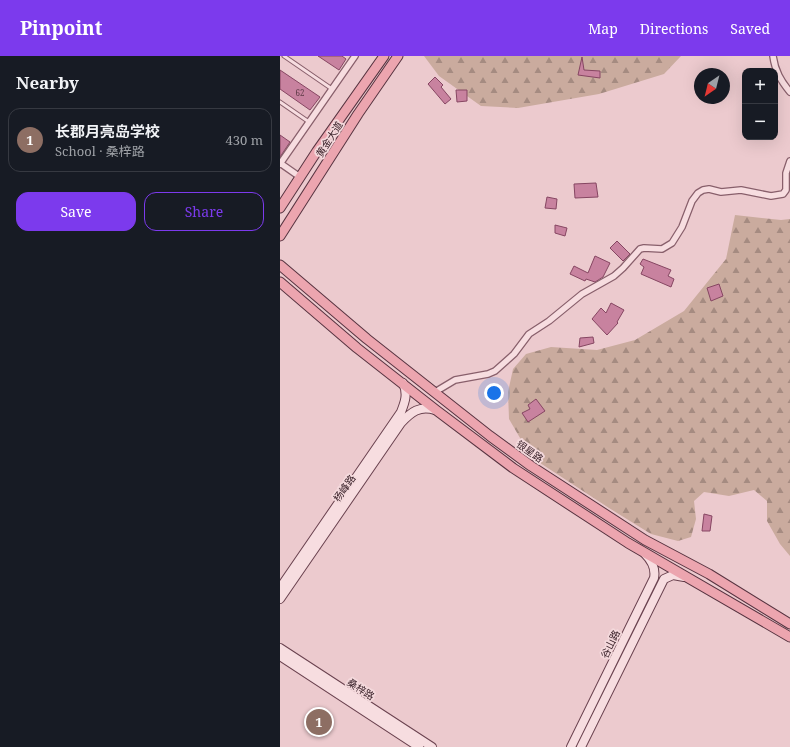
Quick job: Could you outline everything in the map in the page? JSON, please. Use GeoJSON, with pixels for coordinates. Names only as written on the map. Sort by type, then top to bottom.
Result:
{"type":"FeatureCollection","features":[{"type":"Feature","properties":{"kind":"main road","name":"黄金大道"},"geometry":{"type":"LineString","coordinates":[[280,208],[384,56]]}},
{"type":"Feature","properties":{"kind":"main road","name":"黄金大道"},"geometry":{"type":"LineString","coordinates":[[280,236],[358,114],[398,56]]}},
{"type":"Feature","properties":{"kind":"main road","name":"银星路"},"geometry":{"type":"LineString","coordinates":[[280,265],[366,340],[510,451],[619,524],[645,540],[709,574],[790,624]]}},
{"type":"Feature","properties":{"kind":"main road"},"geometry":{"type":"LineString","coordinates":[[280,282],[357,348],[513,468],[585,516],[642,551],[790,638]]}},
{"type":"Feature","properties":{"kind":"main road","name":"杨峰路"},"geometry":{"type":"LineString","coordinates":[[280,588],[401,412],[406,397],[405,388],[402,383]]}},
{"type":"Feature","properties":{"kind":"main road","name":"杨峰路"},"geometry":{"type":"LineString","coordinates":[[280,599],[406,417],[421,408],[436,410]]}},
{"type":"Feature","properties":{"kind":"main road","name":"谷山路"},"geometry":{"type":"LineString","coordinates":[[571,747],[654,578],[655,573],[653,564],[642,551]]}},
{"type":"Feature","properties":{"kind":"main road","name":"谷山路"},"geometry":{"type":"LineString","coordinates":[[581,747],[664,578],[673,575],[688,578]]}},
{"type":"Feature","properties":{"kind":"main road","name":"桑梓路"},"geometry":{"type":"LineString","coordinates":[[280,648],[432,747]]}},
{"type":"Feature","properties":{"kind":"main road","name":"桑梓路"},"geometry":{"type":"LineString","coordinates":[[280,656],[419,747]]}},
{"type":"Feature","properties":{"kind":"street"},"geometry":{"type":"LineString","coordinates":[[300,177],[280,163],[355,56]]}},
{"type":"Feature","properties":{"kind":"street"},"geometry":{"type":"LineString","coordinates":[[773,56],[779,76],[790,92]]}},
{"type":"Feature","properties":{"kind":"street"},"geometry":{"type":"LineString","coordinates":[[435,392],[455,380],[488,374],[496,371],[514,354],[528,334],[549,321],[582,294],[614,276],[640,249],[662,249],[672,243],[682,227],[692,201],[698,193],[703,190],[709,189],[721,192],[741,190],[770,196],[783,194],[786,190],[786,173],[790,161]]}},
{"type":"Feature","properties":{"kind":"lane"},"geometry":{"type":"LineString","coordinates":[[284,56],[332,89]]}},
{"type":"Feature","properties":{"kind":"lane"},"geometry":{"type":"LineString","coordinates":[[280,102],[309,122]]}},
{"type":"Feature","properties":{"kind":"green space"},"geometry":{"type":"Polygon","coordinates":[[[424,56],[681,56],[664,74],[599,94],[518,108],[481,106],[439,76],[424,56]]]}},
{"type":"Feature","properties":{"kind":"green space"},"geometry":{"type":"Polygon","coordinates":[[[735,215],[781,220],[790,219],[790,556],[780,544],[767,521],[767,501],[754,490],[729,496],[704,492],[694,501],[696,519],[691,537],[678,541],[651,534],[534,459],[509,419],[508,392],[513,369],[526,354],[551,347],[597,350],[635,340],[684,311],[726,259],[735,215]]]}},
{"type":"Feature","properties":{"kind":"building"},"geometry":{"type":"Polygon","coordinates":[[[318,56],[342,56],[346,59],[339,70],[318,56]]]}},
{"type":"Feature","properties":{"kind":"building"},"geometry":{"type":"Polygon","coordinates":[[[582,57],[584,70],[600,71],[600,78],[578,75],[582,57]]]}},
{"type":"Feature","properties":{"kind":"building"},"geometry":{"type":"Polygon","coordinates":[[[280,70],[320,97],[310,110],[280,89],[280,70]]]}},
{"type":"Feature","properties":{"kind":"building"},"geometry":{"type":"Polygon","coordinates":[[[435,77],[443,85],[441,87],[451,99],[445,104],[428,84],[435,77]]]}},
{"type":"Feature","properties":{"kind":"building"},"geometry":{"type":"Polygon","coordinates":[[[456,90],[467,90],[467,101],[457,102],[456,90]]]}},
{"type":"Feature","properties":{"kind":"building"},"geometry":{"type":"Polygon","coordinates":[[[280,135],[290,142],[280,157],[280,135]]]}},
{"type":"Feature","properties":{"kind":"building"},"geometry":{"type":"Polygon","coordinates":[[[596,183],[598,197],[575,198],[574,184],[596,183]]]}},
{"type":"Feature","properties":{"kind":"building"},"geometry":{"type":"Polygon","coordinates":[[[547,197],[557,199],[556,209],[545,208],[547,197]]]}},
{"type":"Feature","properties":{"kind":"building"},"geometry":{"type":"Polygon","coordinates":[[[555,225],[567,228],[565,236],[555,233],[555,225]]]}},
{"type":"Feature","properties":{"kind":"building"},"geometry":{"type":"Polygon","coordinates":[[[617,241],[630,254],[623,261],[610,248],[617,241]]]}},
{"type":"Feature","properties":{"kind":"building"},"geometry":{"type":"Polygon","coordinates":[[[595,256],[610,263],[603,277],[595,282],[586,279],[585,281],[570,274],[574,266],[588,273],[595,256]]]}},
{"type":"Feature","properties":{"kind":"building"},"geometry":{"type":"Polygon","coordinates":[[[643,259],[671,270],[668,276],[674,279],[671,287],[641,274],[644,267],[640,264],[643,259]]]}},
{"type":"Feature","properties":{"kind":"building"},"geometry":{"type":"Polygon","coordinates":[[[719,284],[723,296],[711,301],[707,288],[719,284]]]}},
{"type":"Feature","properties":{"kind":"building"},"geometry":{"type":"Polygon","coordinates":[[[611,303],[624,310],[617,322],[618,323],[607,335],[592,319],[601,308],[606,313],[611,303]]]}},
{"type":"Feature","properties":{"kind":"building"},"geometry":{"type":"Polygon","coordinates":[[[593,337],[594,343],[579,347],[580,338],[593,337]]]}},
{"type":"Feature","properties":{"kind":"building"},"geometry":{"type":"Polygon","coordinates":[[[536,399],[545,411],[528,422],[522,413],[530,409],[528,405],[536,399]]]}},
{"type":"Feature","properties":{"kind":"building"},"geometry":{"type":"Polygon","coordinates":[[[704,514],[712,516],[710,531],[702,531],[704,514]]]}},
{"type":"Feature","properties":{"kind":"place","name":"长郡月亮岛学校"},"geometry":{"type":"Point","coordinates":[319,722]}}]}
